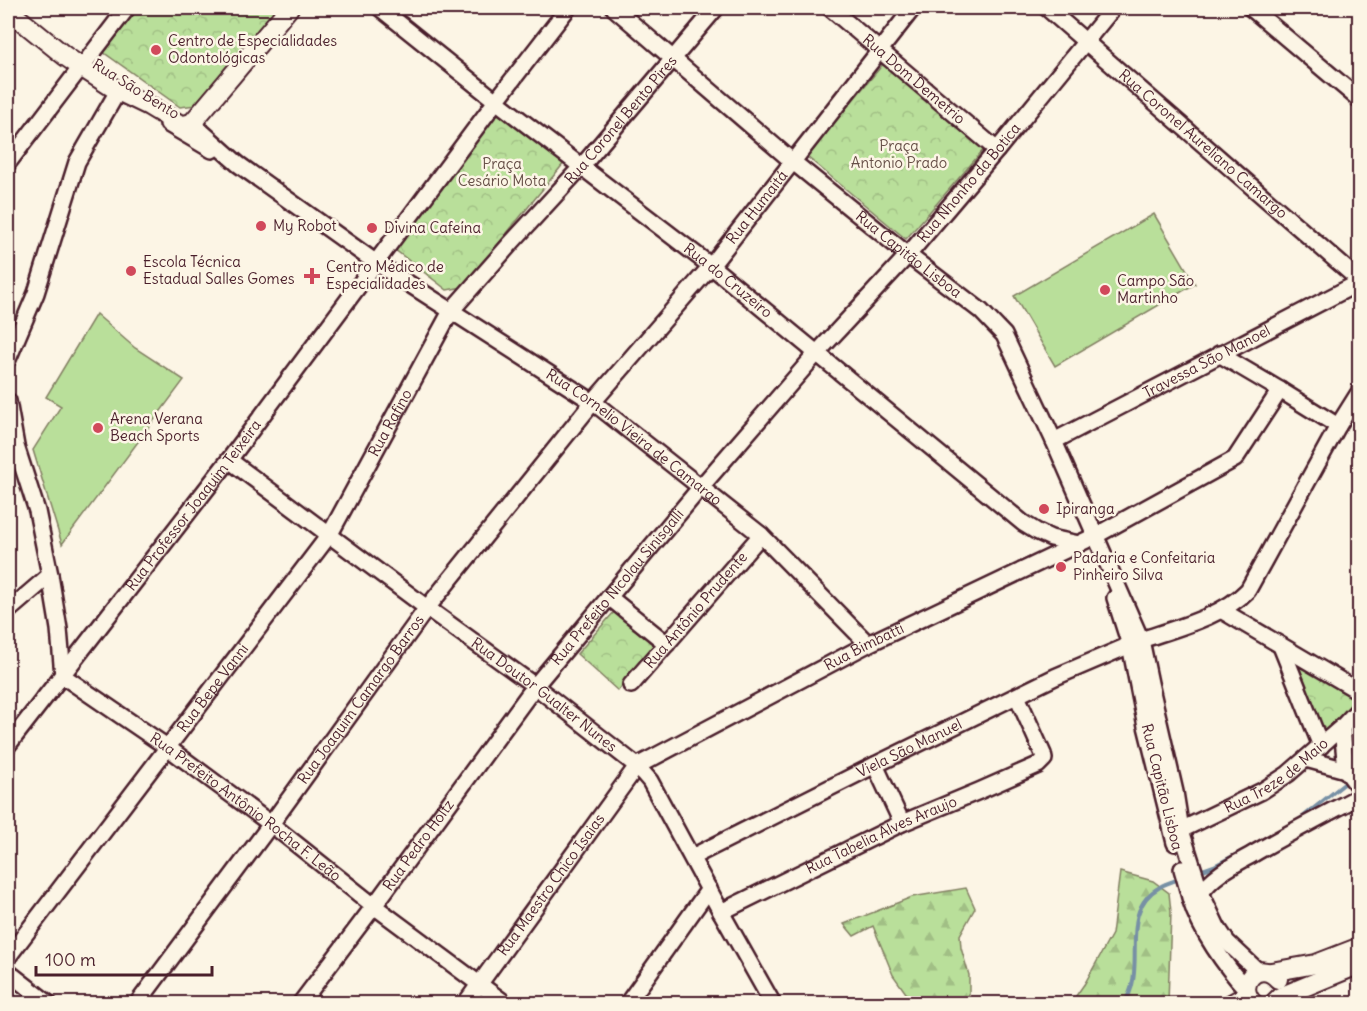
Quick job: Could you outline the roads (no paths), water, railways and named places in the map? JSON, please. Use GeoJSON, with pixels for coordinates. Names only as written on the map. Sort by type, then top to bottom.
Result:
{"type":"FeatureCollection","features":[{"type":"Feature","properties":{"kind":"main road"},"geometry":{"type":"LineString","coordinates":[[118,91],[179,124],[192,123],[289,8]]}},
{"type":"Feature","properties":{"kind":"main road","name":"Rua São Bento"},"geometry":{"type":"LineString","coordinates":[[8,10],[65,56],[84,63],[192,123]]}},
{"type":"Feature","properties":{"kind":"main road","name":"Rua São Bento"},"geometry":{"type":"LineString","coordinates":[[84,63],[118,91]]}},
{"type":"Feature","properties":{"kind":"main road"},"geometry":{"type":"LineString","coordinates":[[1244,998],[1250,978],[1265,972],[1316,964],[1359,947]]}},
{"type":"Feature","properties":{"kind":"main road"},"geometry":{"type":"LineString","coordinates":[[1278,1001],[1359,964]]}},
{"type":"Feature","properties":{"kind":"main road"},"geometry":{"type":"LineString","coordinates":[[1265,972],[1279,980],[1281,986],[1278,1001]]}},
{"type":"Feature","properties":{"kind":"street"},"geometry":{"type":"LineString","coordinates":[[8,163],[127,8]]}},
{"type":"Feature","properties":{"kind":"street","name":"Rua do Cruzeiro"},"geometry":{"type":"LineString","coordinates":[[380,8],[496,101],[711,266],[1023,523],[1051,538],[1079,544]]}},
{"type":"Feature","properties":{"kind":"street","name":"Rua Professor Joaquim Teixeira"},"geometry":{"type":"LineString","coordinates":[[8,745],[229,460],[375,262],[568,8]]}},
{"type":"Feature","properties":{"kind":"street","name":"Rua Capitão Lisboa"},"geometry":{"type":"LineString","coordinates":[[614,8],[792,161],[981,311],[1004,335],[1054,441],[1110,572],[1133,618],[1149,738],[1168,817],[1195,886],[1227,942],[1265,972]]}},
{"type":"Feature","properties":{"kind":"street","name":"Rua Coronel Bento Pires"},"geometry":{"type":"LineString","coordinates":[[451,311],[582,166],[716,8]]}},
{"type":"Feature","properties":{"kind":"street","name":"Rua Dom Demetrio"},"geometry":{"type":"LineString","coordinates":[[830,8],[997,150]]}},
{"type":"Feature","properties":{"kind":"street","name":"Rua Humaitá"},"geometry":{"type":"LineString","coordinates":[[593,402],[711,266],[913,8]]}},
{"type":"Feature","properties":{"kind":"street","name":"Rua Coronel Aureliano Camargo"},"geometry":{"type":"LineString","coordinates":[[1047,8],[1359,281]]}},
{"type":"Feature","properties":{"kind":"street","name":"Rua Nhonho da Botica"},"geometry":{"type":"LineString","coordinates":[[700,488],[816,354],[908,255],[1113,8]]}},
{"type":"Feature","properties":{"kind":"street"},"geometry":{"type":"LineString","coordinates":[[1251,8],[1359,100]]}},
{"type":"Feature","properties":{"kind":"street"},"geometry":{"type":"LineString","coordinates":[[8,359],[36,293],[77,162],[118,91]]}},
{"type":"Feature","properties":{"kind":"street","name":"Rua São Bento"},"geometry":{"type":"LineString","coordinates":[[118,91],[185,135],[238,164]]}},
{"type":"Feature","properties":{"kind":"street","name":"Rua São Bento"},"geometry":{"type":"LineString","coordinates":[[192,123],[238,164],[375,262]]}},
{"type":"Feature","properties":{"kind":"street","name":"Rua Cornelio Vieira de Camargo"},"geometry":{"type":"LineString","coordinates":[[375,262],[593,402],[760,536],[868,644]]}},
{"type":"Feature","properties":{"kind":"street","name":"Travessa São Manoel"},"geometry":{"type":"LineString","coordinates":[[1054,441],[1359,281]]}},
{"type":"Feature","properties":{"kind":"street","name":"Rua Rafino"},"geometry":{"type":"LineString","coordinates":[[330,534],[451,311]]}},
{"type":"Feature","properties":{"kind":"street"},"geometry":{"type":"LineString","coordinates":[[1219,354],[1338,426]]}},
{"type":"Feature","properties":{"kind":"street","name":"Rua Bimbatti"},"geometry":{"type":"LineString","coordinates":[[637,766],[868,644],[1095,536],[1235,459],[1280,390]]}},
{"type":"Feature","properties":{"kind":"street","name":"Viela São Manuel"},"geometry":{"type":"LineString","coordinates":[[692,857],[1055,677],[1221,610],[1239,600],[1248,590],[1359,391]]}},
{"type":"Feature","properties":{"kind":"street"},"geometry":{"type":"LineString","coordinates":[[8,401],[12,449],[37,511],[50,575],[59,629],[63,676]]}},
{"type":"Feature","properties":{"kind":"street","name":"Rua Joaquim Camargo Barros"},"geometry":{"type":"LineString","coordinates":[[137,1004],[427,609],[593,402]]}},
{"type":"Feature","properties":{"kind":"street","name":"Rua Doutor Gualter Nunes"},"geometry":{"type":"LineString","coordinates":[[229,460],[427,609],[535,686],[637,766],[650,781],[773,1004]]}},
{"type":"Feature","properties":{"kind":"street","name":"Rua Prefeito Nicolau Sinisgalli"},"geometry":{"type":"LineString","coordinates":[[535,686],[700,488]]}},
{"type":"Feature","properties":{"kind":"street","name":"Rua Bepe Vanni"},"geometry":{"type":"LineString","coordinates":[[8,957],[330,534]]}},
{"type":"Feature","properties":{"kind":"street","name":"Rua Antônio Prudente"},"geometry":{"type":"LineString","coordinates":[[631,685],[760,536]]}},
{"type":"Feature","properties":{"kind":"street"},"geometry":{"type":"LineString","coordinates":[[8,611],[50,575]]}},
{"type":"Feature","properties":{"kind":"street"},"geometry":{"type":"LineString","coordinates":[[609,597],[667,644]]}},
{"type":"Feature","properties":{"kind":"street"},"geometry":{"type":"LineString","coordinates":[[1221,610],[1359,692]]}},
{"type":"Feature","properties":{"kind":"street","name":"Rua Capitão Lisboa"},"geometry":{"type":"LineString","coordinates":[[1136,643],[1149,683],[1175,792],[1184,858]]}},
{"type":"Feature","properties":{"kind":"street"},"geometry":{"type":"LineString","coordinates":[[1281,646],[1321,746]]}},
{"type":"Feature","properties":{"kind":"street","name":"Rua Prefeito Antônio Rocha F. Leão"},"geometry":{"type":"LineString","coordinates":[[63,676],[167,747],[271,824],[374,906],[506,1004]]}},
{"type":"Feature","properties":{"kind":"street","name":"Rua Pedro Holtz"},"geometry":{"type":"LineString","coordinates":[[300,1004],[535,686]]}},
{"type":"Feature","properties":{"kind":"street","name":"Rua Tabelia Alves Araujo"},"geometry":{"type":"LineString","coordinates":[[721,912],[902,823],[1038,765],[1044,759],[1017,696]]}},
{"type":"Feature","properties":{"kind":"street","name":"Rua Treze de Maio"},"geometry":{"type":"LineString","coordinates":[[1181,830],[1262,791],[1288,774],[1342,727],[1359,708]]}},
{"type":"Feature","properties":{"kind":"street"},"geometry":{"type":"LineString","coordinates":[[1342,727],[1354,783]]}},
{"type":"Feature","properties":{"kind":"street"},"geometry":{"type":"LineString","coordinates":[[1306,759],[1354,783]]}},
{"type":"Feature","properties":{"kind":"street"},"geometry":{"type":"LineString","coordinates":[[875,765],[902,823]]}},
{"type":"Feature","properties":{"kind":"street","name":"Rua Maestro Chico Isaias"},"geometry":{"type":"LineString","coordinates":[[465,1004],[637,766]]}},
{"type":"Feature","properties":{"kind":"street"},"geometry":{"type":"LineString","coordinates":[[1195,886],[1206,886],[1218,874],[1264,848],[1354,783]]}},
{"type":"Feature","properties":{"kind":"street","name":"Rua Capitão Lisboa"},"geometry":{"type":"LineString","coordinates":[[1195,886],[1191,902],[1244,998]]}},
{"type":"Feature","properties":{"kind":"street"},"geometry":{"type":"LineString","coordinates":[[627,1004],[709,889]]}},
{"type":"Feature","properties":{"kind":"street"},"geometry":{"type":"LineString","coordinates":[[8,972],[49,1004]]}},
{"type":"Feature","properties":{"kind":"waterway"},"geometry":{"type":"LineString","coordinates":[[1294,824],[1349,780]]}},
{"type":"Feature","properties":{"kind":"waterway"},"geometry":{"type":"LineString","coordinates":[[1197,872],[1214,866],[1258,843]]}},
{"type":"Feature","properties":{"kind":"waterway"},"geometry":{"type":"LineString","coordinates":[[1123,1004],[1134,975],[1136,926],[1139,911],[1147,898],[1160,887],[1182,878]]}},
{"type":"Feature","properties":{"kind":"place","name":"Centro de Especialidades Odontológicas"},"geometry":{"type":"Point","coordinates":[156,50]}},
{"type":"Feature","properties":{"kind":"place","name":"My Robot"},"geometry":{"type":"Point","coordinates":[261,226]}},
{"type":"Feature","properties":{"kind":"place","name":"Divina Cafeína"},"geometry":{"type":"Point","coordinates":[372,228]}},
{"type":"Feature","properties":{"kind":"place","name":"Escola Técnica Estadual Salles Gomes"},"geometry":{"type":"Point","coordinates":[131,271]}},
{"type":"Feature","properties":{"kind":"place","name":"Centro Médico de Especialidades"},"geometry":{"type":"Point","coordinates":[312,276]}},
{"type":"Feature","properties":{"kind":"place","name":"Campo São Martinho"},"geometry":{"type":"Point","coordinates":[1105,290]}},
{"type":"Feature","properties":{"kind":"place","name":"Arena Verana Beach Sports"},"geometry":{"type":"Point","coordinates":[98,428]}},
{"type":"Feature","properties":{"kind":"place","name":"Ipiranga"},"geometry":{"type":"Point","coordinates":[1044,509]}},
{"type":"Feature","properties":{"kind":"place","name":"Padaria e Confeitaria Pinheiro Silva"},"geometry":{"type":"Point","coordinates":[1061,567]}},
{"type":"Feature","properties":{"kind":"park label","name":"Praça Antonio Prado"},"geometry":{"type":"Point","coordinates":[899,154]}},
{"type":"Feature","properties":{"kind":"park label","name":"Praça Cesário Mota"},"geometry":{"type":"Point","coordinates":[502,172]}}]}
